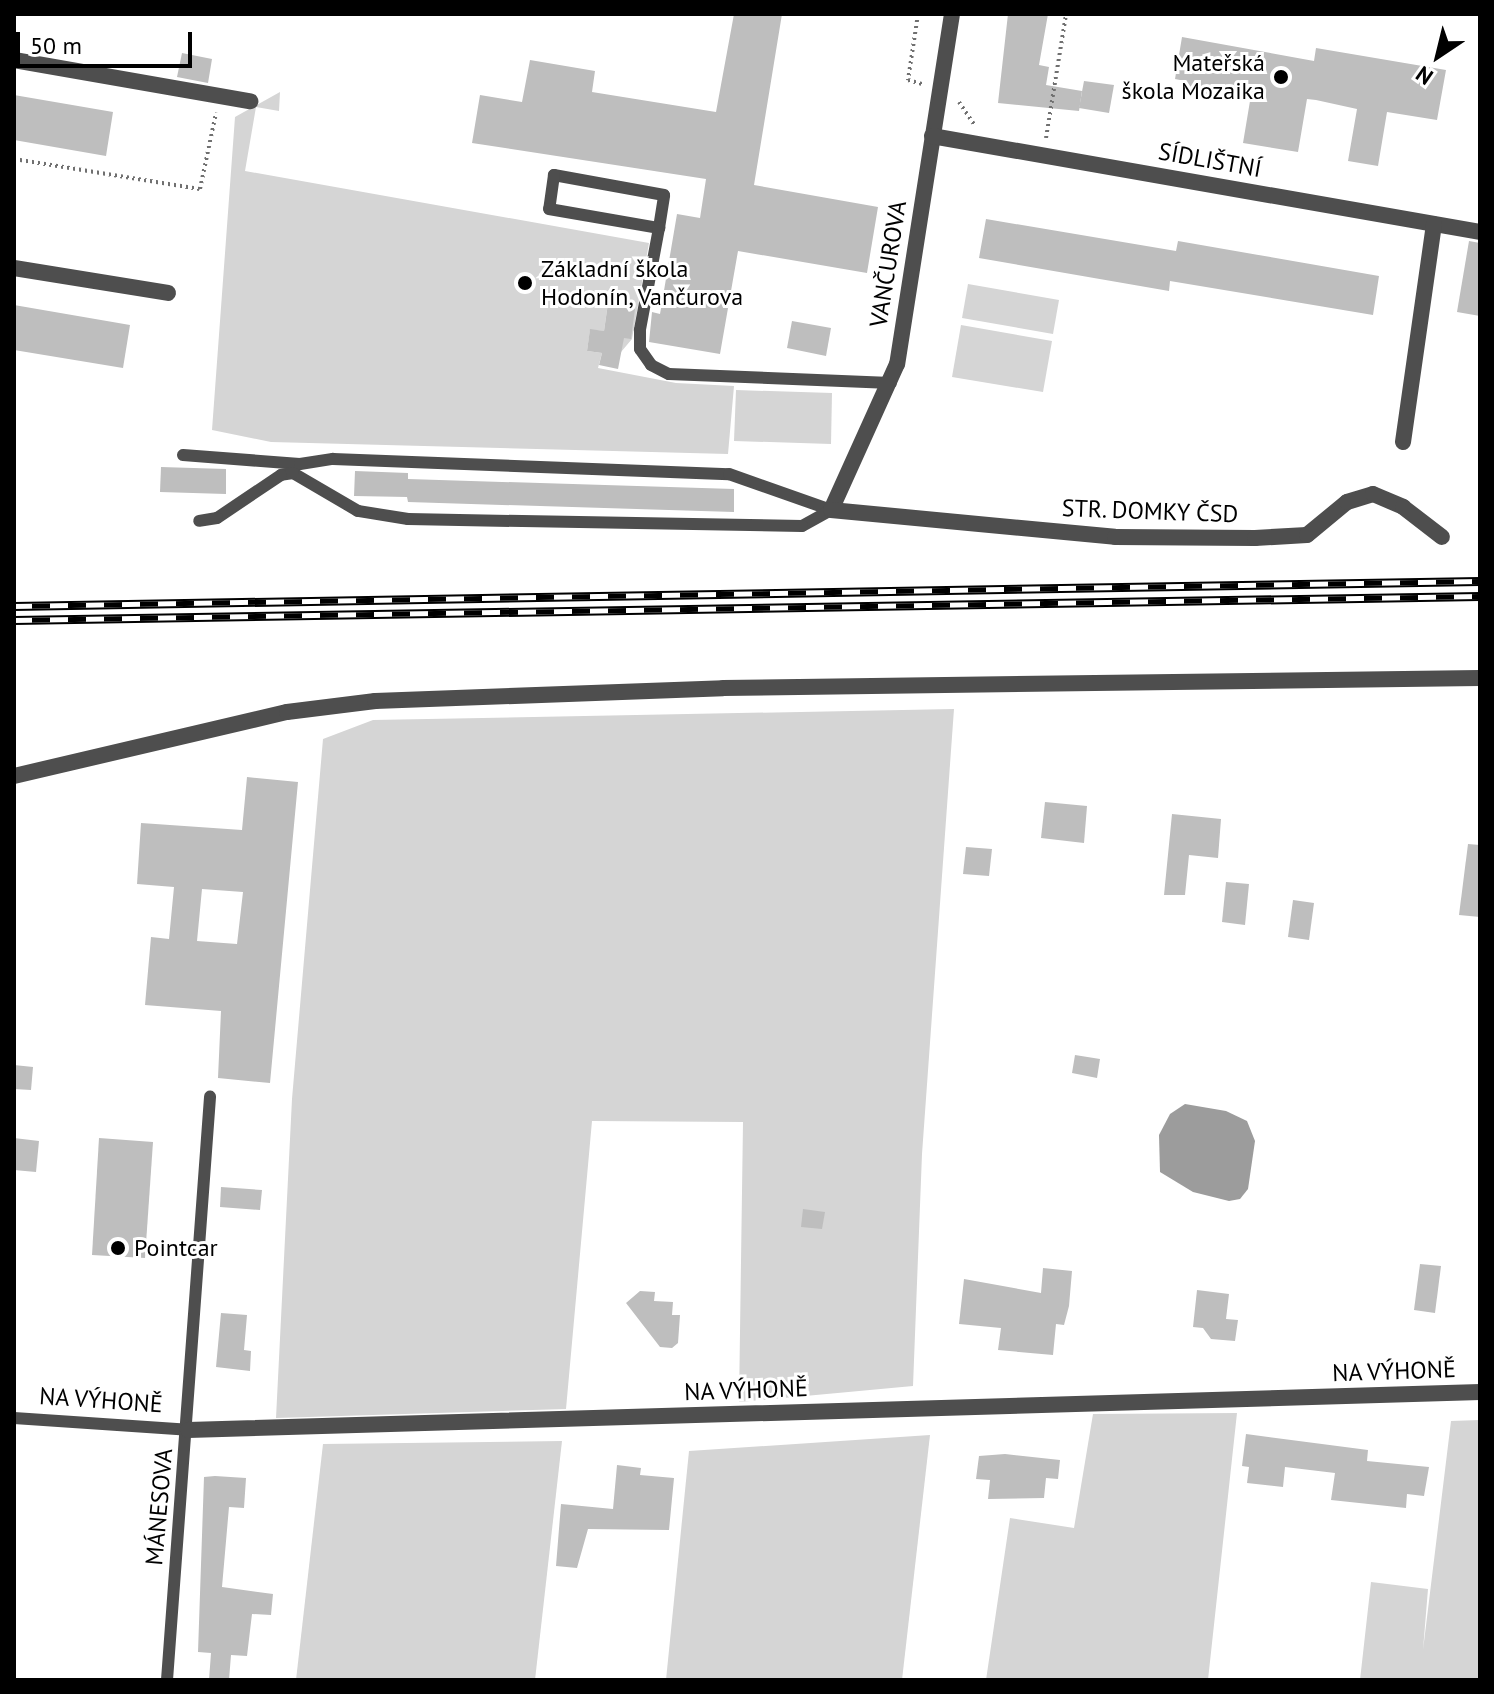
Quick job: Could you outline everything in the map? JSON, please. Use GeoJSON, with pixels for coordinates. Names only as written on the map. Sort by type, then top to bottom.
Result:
{"type":"FeatureCollection","features":[{"type":"Feature","properties":{"kind":"street","name":"VANČUROVA"},"geometry":{"type":"LineString","coordinates":[[831,510],[891,383],[952,14]]}},
{"type":"Feature","properties":{"kind":"street"},"geometry":{"type":"LineString","coordinates":[[14,60],[250,101]]}},
{"type":"Feature","properties":{"kind":"street","name":"SÍDLIŠTNÍ"},"geometry":{"type":"LineString","coordinates":[[932,136],[1480,232]]}},
{"type":"Feature","properties":{"kind":"street"},"geometry":{"type":"LineString","coordinates":[[1403,442],[1434,224]]}},
{"type":"Feature","properties":{"kind":"street"},"geometry":{"type":"LineString","coordinates":[[14,268],[168,293]]}},
{"type":"Feature","properties":{"kind":"street","name":"STR. DOMKY ČSD"},"geometry":{"type":"LineString","coordinates":[[831,510],[1115,537],[1255,538],[1307,535],[1347,502],[1373,494],[1403,507],[1442,537]]}},
{"type":"Feature","properties":{"kind":"street"},"geometry":{"type":"LineString","coordinates":[[14,776],[287,712],[375,701],[723,688],[1480,678]]}},
{"type":"Feature","properties":{"kind":"street","name":"NA VÝHONĚ"},"geometry":{"type":"LineString","coordinates":[[188,1430],[1480,1392]]}},
{"type":"Feature","properties":{"kind":"lane"},"geometry":{"type":"LineString","coordinates":[[659,228],[549,209],[554,175],[664,195],[659,228],[640,330],[640,349],[651,365],[669,374],[891,383]]}},
{"type":"Feature","properties":{"kind":"lane"},"geometry":{"type":"LineString","coordinates":[[183,455],[296,468],[358,511],[408,519],[802,526],[831,510]]}},
{"type":"Feature","properties":{"kind":"lane"},"geometry":{"type":"LineString","coordinates":[[199,521],[217,518],[296,468],[333,459],[729,474],[831,510]]}},
{"type":"Feature","properties":{"kind":"lane","name":"MÁNESOVA"},"geometry":{"type":"LineString","coordinates":[[167,1680],[188,1430],[210,1097]]}},
{"type":"Feature","properties":{"kind":"lane","name":"NA VÝHONĚ"},"geometry":{"type":"LineString","coordinates":[[14,1418],[188,1430]]}},
{"type":"Feature","properties":{"kind":"path"},"geometry":{"type":"LineString","coordinates":[[1031,137],[1046,141],[1066,14]]}},
{"type":"Feature","properties":{"kind":"path"},"geometry":{"type":"LineString","coordinates":[[959,94],[959,106],[974,125],[988,128]]}},
{"type":"Feature","properties":{"kind":"path"},"geometry":{"type":"LineString","coordinates":[[14,159],[200,189],[219,95]]}},
{"type":"Feature","properties":{"kind":"shaded area"},"geometry":{"type":"Polygon","coordinates":[[[280,92],[279,111],[256,107],[245,171],[649,243],[632,339],[621,352],[608,303],[604,331],[590,330],[587,351],[602,353],[598,368],[676,383],[734,386],[728,454],[271,442],[212,430],[235,117],[280,92]]]}},
{"type":"Feature","properties":{"kind":"shaded area"},"geometry":{"type":"Polygon","coordinates":[[[968,284],[1059,300],[1053,334],[962,318],[968,284]]]}},
{"type":"Feature","properties":{"kind":"shaded area"},"geometry":{"type":"Polygon","coordinates":[[[961,325],[1052,341],[1043,392],[952,377],[961,325]]]}},
{"type":"Feature","properties":{"kind":"shaded area"},"geometry":{"type":"Polygon","coordinates":[[[736,390],[832,393],[831,444],[734,441],[736,390]]]}},
{"type":"Feature","properties":{"kind":"shaded area"},"geometry":{"type":"Polygon","coordinates":[[[954,709],[922,1154],[913,1386],[739,1402],[743,1122],[592,1121],[566,1409],[276,1418],[292,1099],[323,739],[373,720],[954,709]]]}},
{"type":"Feature","properties":{"kind":"shaded area"},"geometry":{"type":"Polygon","coordinates":[[[1185,1104],[1226,1111],[1247,1121],[1255,1141],[1248,1189],[1240,1199],[1229,1201],[1193,1192],[1160,1172],[1159,1135],[1170,1114],[1185,1104]]]}},
{"type":"Feature","properties":{"kind":"shaded area"},"geometry":{"type":"Polygon","coordinates":[[[1237,1413],[1208,1680],[986,1680],[1010,1518],[1074,1528],[1093,1414],[1237,1413]]]}},
{"type":"Feature","properties":{"kind":"shaded area"},"geometry":{"type":"Polygon","coordinates":[[[1480,1420],[1480,1680],[1360,1680],[1371,1582],[1428,1589],[1423,1650],[1451,1421],[1480,1420]]]}},
{"type":"Feature","properties":{"kind":"shaded area"},"geometry":{"type":"Polygon","coordinates":[[[930,1435],[902,1680],[666,1680],[689,1451],[930,1435]]]}},
{"type":"Feature","properties":{"kind":"shaded area"},"geometry":{"type":"Polygon","coordinates":[[[562,1441],[535,1680],[296,1680],[323,1444],[562,1441]]]}},
{"type":"Feature","properties":{"kind":"building"},"geometry":{"type":"Polygon","coordinates":[[[734,14],[782,14],[754,185],[878,207],[867,273],[738,251],[720,354],[649,342],[652,312],[660,314],[677,214],[700,218],[706,179],[472,143],[480,95],[522,102],[530,60],[595,71],[592,92],[716,112],[734,14]]]}},
{"type":"Feature","properties":{"kind":"building"},"geometry":{"type":"Polygon","coordinates":[[[1008,14],[1048,14],[1039,65],[1049,67],[1046,85],[1082,91],[1079,111],[998,103],[1008,14]]]}},
{"type":"Feature","properties":{"kind":"building"},"geometry":{"type":"Polygon","coordinates":[[[1182,37],[1314,61],[1316,48],[1446,70],[1437,120],[1387,112],[1378,166],[1348,161],[1357,109],[1316,100],[1307,99],[1298,152],[1243,143],[1250,101],[1184,90],[1185,81],[1175,79],[1182,37]]]}},
{"type":"Feature","properties":{"kind":"building"},"geometry":{"type":"Polygon","coordinates":[[[182,53],[212,59],[208,83],[177,77],[182,53]]]}},
{"type":"Feature","properties":{"kind":"building"},"geometry":{"type":"Polygon","coordinates":[[[1084,81],[1114,85],[1109,113],[1079,108],[1084,81]]]}},
{"type":"Feature","properties":{"kind":"building"},"geometry":{"type":"Polygon","coordinates":[[[14,95],[113,112],[106,156],[14,140],[14,95]]]}},
{"type":"Feature","properties":{"kind":"building"},"geometry":{"type":"Polygon","coordinates":[[[986,219],[1176,251],[1178,241],[1379,276],[1373,315],[1170,281],[1169,291],[979,258],[986,219]]]}},
{"type":"Feature","properties":{"kind":"building"},"geometry":{"type":"Polygon","coordinates":[[[1469,241],[1480,243],[1480,316],[1457,312],[1469,241]]]}},
{"type":"Feature","properties":{"kind":"building"},"geometry":{"type":"Polygon","coordinates":[[[608,303],[635,309],[631,339],[624,338],[618,369],[599,365],[602,353],[587,351],[590,329],[604,331],[608,303]]]}},
{"type":"Feature","properties":{"kind":"building"},"geometry":{"type":"Polygon","coordinates":[[[14,305],[130,325],[123,368],[14,350],[14,305]]]}},
{"type":"Feature","properties":{"kind":"building"},"geometry":{"type":"Polygon","coordinates":[[[792,321],[831,328],[826,356],[787,348],[792,321]]]}},
{"type":"Feature","properties":{"kind":"building"},"geometry":{"type":"Polygon","coordinates":[[[161,467],[226,469],[226,494],[160,492],[161,467]]]}},
{"type":"Feature","properties":{"kind":"building"},"geometry":{"type":"Polygon","coordinates":[[[355,471],[408,473],[408,479],[734,489],[734,512],[408,502],[407,497],[354,496],[355,471]]]}},
{"type":"Feature","properties":{"kind":"building"},"geometry":{"type":"Polygon","coordinates":[[[247,777],[298,782],[270,1083],[218,1078],[221,1011],[145,1005],[151,937],[169,939],[174,887],[137,884],[141,823],[242,830],[247,777]],[[202,889],[197,941],[237,944],[243,892],[202,889]]]}},
{"type":"Feature","properties":{"kind":"building"},"geometry":{"type":"Polygon","coordinates":[[[1045,802],[1087,806],[1084,843],[1041,838],[1045,802]]]}},
{"type":"Feature","properties":{"kind":"building"},"geometry":{"type":"Polygon","coordinates":[[[1172,814],[1221,819],[1218,858],[1189,855],[1185,895],[1164,895],[1172,814]]]}},
{"type":"Feature","properties":{"kind":"building"},"geometry":{"type":"Polygon","coordinates":[[[1468,844],[1480,845],[1480,917],[1459,915],[1468,844]]]}},
{"type":"Feature","properties":{"kind":"building"},"geometry":{"type":"Polygon","coordinates":[[[966,847],[992,849],[989,876],[963,874],[966,847]]]}},
{"type":"Feature","properties":{"kind":"building"},"geometry":{"type":"Polygon","coordinates":[[[1226,882],[1249,884],[1245,925],[1222,922],[1226,882]]]}},
{"type":"Feature","properties":{"kind":"building"},"geometry":{"type":"Polygon","coordinates":[[[1293,900],[1314,903],[1309,940],[1288,937],[1293,900]]]}},
{"type":"Feature","properties":{"kind":"building"},"geometry":{"type":"Polygon","coordinates":[[[1075,1055],[1100,1059],[1097,1078],[1072,1073],[1075,1055]]]}},
{"type":"Feature","properties":{"kind":"building"},"geometry":{"type":"Polygon","coordinates":[[[14,1065],[33,1067],[31,1090],[14,1089],[14,1065]]]}},
{"type":"Feature","properties":{"kind":"building"},"geometry":{"type":"Polygon","coordinates":[[[14,1138],[39,1141],[36,1172],[14,1170],[14,1138]]]}},
{"type":"Feature","properties":{"kind":"building"},"geometry":{"type":"Polygon","coordinates":[[[99,1138],[153,1142],[145,1258],[92,1255],[99,1138]]]}},
{"type":"Feature","properties":{"kind":"building"},"geometry":{"type":"Polygon","coordinates":[[[221,1187],[262,1190],[260,1210],[220,1207],[221,1187]]]}},
{"type":"Feature","properties":{"kind":"building"},"geometry":{"type":"Polygon","coordinates":[[[803,1209],[825,1212],[822,1229],[801,1227],[803,1209]]]}},
{"type":"Feature","properties":{"kind":"building"},"geometry":{"type":"Polygon","coordinates":[[[1420,1264],[1441,1266],[1435,1313],[1414,1310],[1420,1264]]]}},
{"type":"Feature","properties":{"kind":"building"},"geometry":{"type":"Polygon","coordinates":[[[1043,1268],[1072,1271],[1069,1306],[1064,1325],[1056,1324],[1053,1355],[998,1350],[1001,1328],[959,1324],[964,1279],[1041,1293],[1043,1268]]]}},
{"type":"Feature","properties":{"kind":"building"},"geometry":{"type":"Polygon","coordinates":[[[1197,1290],[1229,1294],[1226,1319],[1238,1320],[1235,1341],[1211,1339],[1203,1328],[1193,1327],[1197,1290]]]}},
{"type":"Feature","properties":{"kind":"building"},"geometry":{"type":"Polygon","coordinates":[[[640,1291],[655,1292],[654,1301],[673,1302],[672,1315],[680,1315],[678,1343],[672,1348],[660,1347],[626,1303],[640,1291]]]}},
{"type":"Feature","properties":{"kind":"building"},"geometry":{"type":"Polygon","coordinates":[[[221,1313],[247,1315],[244,1350],[251,1351],[250,1371],[216,1367],[221,1313]]]}},
{"type":"Feature","properties":{"kind":"building"},"geometry":{"type":"Polygon","coordinates":[[[1246,1434],[1368,1450],[1367,1461],[1429,1467],[1424,1496],[1407,1494],[1406,1508],[1331,1500],[1335,1473],[1285,1467],[1283,1487],[1247,1483],[1249,1467],[1242,1466],[1246,1434]]]}},
{"type":"Feature","properties":{"kind":"building"},"geometry":{"type":"Polygon","coordinates":[[[1005,1454],[1060,1460],[1058,1479],[1046,1478],[1044,1498],[988,1499],[990,1480],[976,1479],[979,1456],[1005,1454]]]}},
{"type":"Feature","properties":{"kind":"building"},"geometry":{"type":"Polygon","coordinates":[[[617,1465],[641,1468],[640,1475],[674,1478],[669,1530],[588,1529],[577,1568],[556,1566],[561,1504],[613,1509],[617,1465]]]}},
{"type":"Feature","properties":{"kind":"building"},"geometry":{"type":"Polygon","coordinates":[[[204,1477],[246,1478],[244,1508],[229,1507],[222,1587],[273,1594],[271,1615],[252,1614],[247,1656],[231,1655],[229,1680],[209,1680],[211,1653],[198,1652],[204,1477]]]}},
{"type":"Feature","properties":{"kind":"railway"},"geometry":{"type":"LineString","coordinates":[[14,606],[1480,581]]}},
{"type":"Feature","properties":{"kind":"railway"},"geometry":{"type":"LineString","coordinates":[[14,620],[1480,596]]}},
{"type":"Feature","properties":{"kind":"place","name":"Mateřská škola Mozaika"},"geometry":{"type":"Point","coordinates":[1281,77]}},
{"type":"Feature","properties":{"kind":"place","name":"Základní škola Hodonín, Vančurova"},"geometry":{"type":"Point","coordinates":[525,283]}},
{"type":"Feature","properties":{"kind":"place","name":"Pointcar"},"geometry":{"type":"Point","coordinates":[118,1248]}}]}
